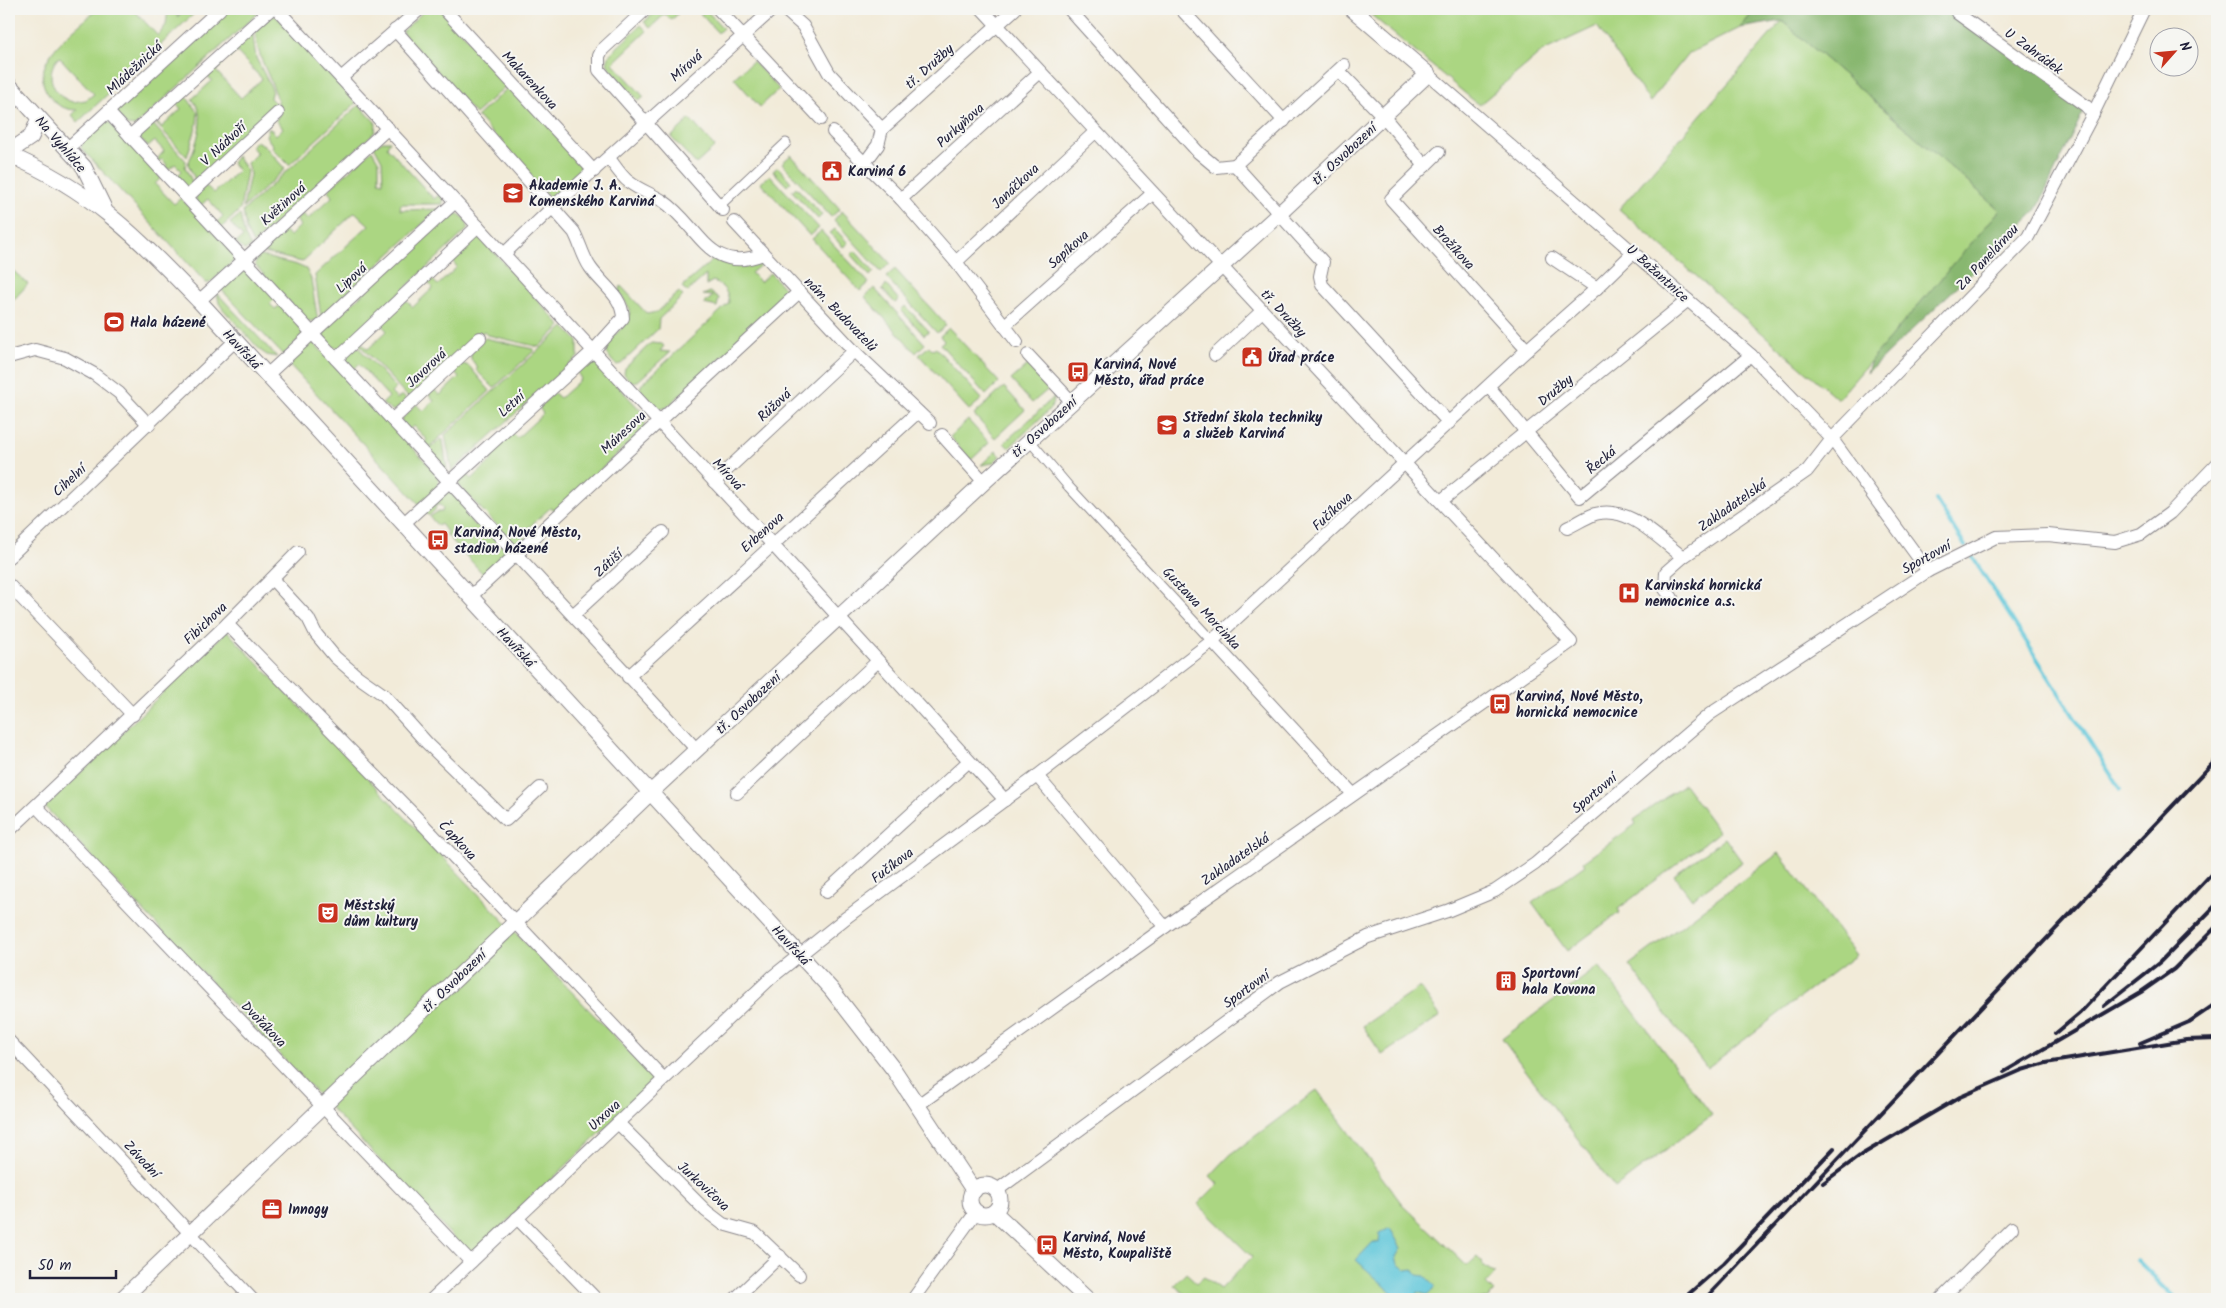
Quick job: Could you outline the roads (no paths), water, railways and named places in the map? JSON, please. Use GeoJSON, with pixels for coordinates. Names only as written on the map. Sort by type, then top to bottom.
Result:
{"type":"FeatureCollection","features":[{"type":"Feature","properties":{"kind":"street","name":"Mládežnická"},"geometry":{"type":"LineString","coordinates":[[67,149],[220,9]]}},
{"type":"Feature","properties":{"kind":"street"},"geometry":{"type":"LineString","coordinates":[[130,136],[270,9]]}},
{"type":"Feature","properties":{"kind":"street","name":"Mírová"},"geometry":{"type":"LineString","coordinates":[[277,9],[840,618]]}},
{"type":"Feature","properties":{"kind":"street"},"geometry":{"type":"LineString","coordinates":[[341,78],[420,9]]}},
{"type":"Feature","properties":{"kind":"street","name":"Makarenkova"},"geometry":{"type":"LineString","coordinates":[[444,9],[594,171]]}},
{"type":"Feature","properties":{"kind":"street"},"geometry":{"type":"LineString","coordinates":[[646,9],[602,50],[598,64],[603,75],[721,208],[786,143]]}},
{"type":"Feature","properties":{"kind":"street"},"geometry":{"type":"LineString","coordinates":[[718,9],[821,119]]}},
{"type":"Feature","properties":{"kind":"street","name":"Mírová"},"geometry":{"type":"LineString","coordinates":[[504,254],[743,34],[773,9]]}},
{"type":"Feature","properties":{"kind":"street","name":"tř. Družby"},"geometry":{"type":"LineString","coordinates":[[982,9],[1152,194],[1222,266],[1571,642]]}},
{"type":"Feature","properties":{"kind":"street","name":"tř. Družby"},"geometry":{"type":"LineString","coordinates":[[882,128],[1015,9]]}},
{"type":"Feature","properties":{"kind":"street"},"geometry":{"type":"LineString","coordinates":[[1069,9],[1198,152],[1216,167],[1235,165],[1280,213],[1323,262],[1320,276],[1322,285],[1449,423]]}},
{"type":"Feature","properties":{"kind":"street"},"geometry":{"type":"LineString","coordinates":[[1181,9],[1284,121]]}},
{"type":"Feature","properties":{"kind":"street","name":"U Bažantnice"},"geometry":{"type":"LineString","coordinates":[[1352,9],[1751,355],[1832,439],[1928,572]]}},
{"type":"Feature","properties":{"kind":"street","name":"Za Panelárnou"},"geometry":{"type":"LineString","coordinates":[[1832,439],[2028,237],[2093,114],[2144,9]]}},
{"type":"Feature","properties":{"kind":"street"},"geometry":{"type":"LineString","coordinates":[[788,12],[803,26],[829,73],[882,128],[878,145],[864,164]]}},
{"type":"Feature","properties":{"kind":"street","name":"U Zahrádek"},"geometry":{"type":"LineString","coordinates":[[1958,13],[2086,106],[2093,114]]}},
{"type":"Feature","properties":{"kind":"street"},"geometry":{"type":"LineString","coordinates":[[395,30],[554,207],[574,232],[589,266],[618,299],[623,310],[623,318],[593,350]]}},
{"type":"Feature","properties":{"kind":"street","name":"tř. Osvobození"},"geometry":{"type":"LineString","coordinates":[[1235,165],[1342,68],[1384,117]]}},
{"type":"Feature","properties":{"kind":"street","name":"Purkyňova"},"geometry":{"type":"LineString","coordinates":[[900,200],[1040,72]]}},
{"type":"Feature","properties":{"kind":"street","name":"tř. Osvobození"},"geometry":{"type":"LineString","coordinates":[[122,1299],[650,793],[984,482],[1384,117],[1428,74]]}},
{"type":"Feature","properties":{"kind":"street","name":"Na Vyhlídce"},"geometry":{"type":"LineString","coordinates":[[9,86],[91,178],[104,209]]}},
{"type":"Feature","properties":{"kind":"street"},"geometry":{"type":"LineString","coordinates":[[108,112],[697,750]]}},
{"type":"Feature","properties":{"kind":"street","name":"V Nádvoří"},"geometry":{"type":"LineString","coordinates":[[187,197],[278,113]]}},
{"type":"Feature","properties":{"kind":"street"},"geometry":{"type":"LineString","coordinates":[[1384,117],[1424,166]]}},
{"type":"Feature","properties":{"kind":"street"},"geometry":{"type":"LineString","coordinates":[[9,154],[31,137],[39,119]]}},
{"type":"Feature","properties":{"kind":"street","name":"Květinová"},"geometry":{"type":"LineString","coordinates":[[199,301],[388,128]]}},
{"type":"Feature","properties":{"kind":"street"},"geometry":{"type":"LineString","coordinates":[[833,132],[900,200],[956,262],[1017,342]]}},
{"type":"Feature","properties":{"kind":"street","name":"Janáčkova"},"geometry":{"type":"LineString","coordinates":[[956,262],[1095,132]]}},
{"type":"Feature","properties":{"kind":"street","name":"Brožíkova"},"geometry":{"type":"LineString","coordinates":[[1440,152],[1391,199],[1527,350]]}},
{"type":"Feature","properties":{"kind":"street","name":"Havířská"},"geometry":{"type":"LineString","coordinates":[[9,154],[64,182],[104,209],[199,301],[800,956],[865,1030],[918,1105],[974,1190]]}},
{"type":"Feature","properties":{"kind":"street"},"geometry":{"type":"LineString","coordinates":[[609,158],[628,181],[664,201],[711,250],[729,259],[748,260],[763,254]]}},
{"type":"Feature","properties":{"kind":"street","name":"Sapíkova"},"geometry":{"type":"LineString","coordinates":[[1004,326],[1152,194]]}},
{"type":"Feature","properties":{"kind":"street","name":"Lipová"},"geometry":{"type":"LineString","coordinates":[[267,375],[455,202]]}},
{"type":"Feature","properties":{"kind":"street","name":"nám. Budovatelů"},"geometry":{"type":"LineString","coordinates":[[734,222],[854,351],[930,423]]}},
{"type":"Feature","properties":{"kind":"street"},"geometry":{"type":"LineString","coordinates":[[336,359],[478,226]]}},
{"type":"Feature","properties":{"kind":"street","name":"Fučíkova"},"geometry":{"type":"LineString","coordinates":[[800,956],[847,917],[1037,776],[1212,641],[1634,252]]}},
{"type":"Feature","properties":{"kind":"street"},"geometry":{"type":"LineString","coordinates":[[1552,258],[1597,288]]}},
{"type":"Feature","properties":{"kind":"street","name":"Mánesova"},"geometry":{"type":"LineString","coordinates":[[470,597],[799,292]]}},
{"type":"Feature","properties":{"kind":"street","name":"Družby"},"geometry":{"type":"LineString","coordinates":[[1441,501],[1526,434],[1688,300]]}},
{"type":"Feature","properties":{"kind":"street"},"geometry":{"type":"LineString","coordinates":[[1215,355],[1262,311]]}},
{"type":"Feature","properties":{"kind":"street","name":"Javorová"},"geometry":{"type":"LineString","coordinates":[[392,420],[480,338]]}},
{"type":"Feature","properties":{"kind":"street","name":"Cihelní"},"geometry":{"type":"LineString","coordinates":[[9,557],[235,341]]}},
{"type":"Feature","properties":{"kind":"street"},"geometry":{"type":"LineString","coordinates":[[9,357],[35,350],[65,358],[94,374],[119,393],[149,425]]}},
{"type":"Feature","properties":{"kind":"street","name":"Letní"},"geometry":{"type":"LineString","coordinates":[[403,524],[593,350]]}},
{"type":"Feature","properties":{"kind":"street","name":"Růžová"},"geometry":{"type":"LineString","coordinates":[[714,482],[854,351]]}},
{"type":"Feature","properties":{"kind":"street"},"geometry":{"type":"LineString","coordinates":[[1028,355],[1072,402]]}},
{"type":"Feature","properties":{"kind":"street","name":"Řecká"},"geometry":{"type":"LineString","coordinates":[[1489,387],[1580,497],[1751,355]]}},
{"type":"Feature","properties":{"kind":"street","name":"Erbenova"},"geometry":{"type":"LineString","coordinates":[[628,677],[918,412]]}},
{"type":"Feature","properties":{"kind":"street"},"geometry":{"type":"LineString","coordinates":[[942,435],[984,482]]}},
{"type":"Feature","properties":{"kind":"street","name":"Zakladatelská"},"geometry":{"type":"LineString","coordinates":[[1672,598],[1665,589],[1666,572],[1683,557],[1807,471],[1832,439]]}},
{"type":"Feature","properties":{"kind":"street","name":"Gustawa Morcinka"},"geometry":{"type":"LineString","coordinates":[[1030,441],[1069,487],[1354,794]]}},
{"type":"Feature","properties":{"kind":"street","name":"Sportovní"},"geometry":{"type":"LineString","coordinates":[[996,1191],[1280,982],[1368,937],[1447,911],[1495,891],[1535,864],[1710,714],[1928,572],[1996,537],[2048,535],[2115,542],[2141,534],[2170,513],[2217,464]]}},
{"type":"Feature","properties":{"kind":"street"},"geometry":{"type":"LineString","coordinates":[[1567,528],[1594,514],[1615,512],[1628,516],[1683,557]]}},
{"type":"Feature","properties":{"kind":"street","name":"Zátiší"},"geometry":{"type":"LineString","coordinates":[[573,615],[663,532]]}},
{"type":"Feature","properties":{"kind":"street","name":"Fibichova"},"geometry":{"type":"LineString","coordinates":[[9,832],[227,624],[298,552]]}},
{"type":"Feature","properties":{"kind":"street"},"geometry":{"type":"LineString","coordinates":[[272,579],[308,618],[316,634],[335,657],[357,676],[384,695],[427,743],[506,820],[540,788]]}},
{"type":"Feature","properties":{"kind":"street"},"geometry":{"type":"LineString","coordinates":[[9,585],[133,715]]}},
{"type":"Feature","properties":{"kind":"street"},"geometry":{"type":"LineString","coordinates":[[840,618],[1005,800]]}},
{"type":"Feature","properties":{"kind":"street","name":"Čapkova"},"geometry":{"type":"LineString","coordinates":[[227,624],[664,1079]]}},
{"type":"Feature","properties":{"kind":"street","name":"Zakladatelská"},"geometry":{"type":"LineString","coordinates":[[918,1105],[1165,927],[1571,642]]}},
{"type":"Feature","properties":{"kind":"street"},"geometry":{"type":"LineString","coordinates":[[737,793],[878,661]]}},
{"type":"Feature","properties":{"kind":"street","name":"Fučíkova"},"geometry":{"type":"LineString","coordinates":[[826,892],[969,761]]}},
{"type":"Feature","properties":{"kind":"street"},"geometry":{"type":"LineString","coordinates":[[1037,776],[1165,927]]}},
{"type":"Feature","properties":{"kind":"street","name":"Dvořákova"},"geometry":{"type":"LineString","coordinates":[[36,806],[471,1262]]}},
{"type":"Feature","properties":{"kind":"street","name":"Urxova"},"geometry":{"type":"LineString","coordinates":[[432,1299],[772,977],[800,956]]}},
{"type":"Feature","properties":{"kind":"street","name":"Závodní"},"geometry":{"type":"LineString","coordinates":[[9,1041],[252,1299]]}},
{"type":"Feature","properties":{"kind":"street","name":"Jurkovičova"},"geometry":{"type":"LineString","coordinates":[[618,1122],[706,1211],[723,1224],[755,1233],[799,1275]]}},
{"type":"Feature","properties":{"kind":"street"},"geometry":{"type":"LineString","coordinates":[[987,1186],[996,1191],[1000,1200],[994,1212],[985,1215],[976,1212],[971,1204],[974,1190],[987,1186]]}},
{"type":"Feature","properties":{"kind":"street"},"geometry":{"type":"LineString","coordinates":[[913,1299],[976,1212]]}},
{"type":"Feature","properties":{"kind":"street"},"geometry":{"type":"LineString","coordinates":[[994,1212],[1087,1299]]}},
{"type":"Feature","properties":{"kind":"street"},"geometry":{"type":"LineString","coordinates":[[517,1218],[596,1299]]}},
{"type":"Feature","properties":{"kind":"street"},"geometry":{"type":"LineString","coordinates":[[1941,1299],[2012,1228]]}},
{"type":"Feature","properties":{"kind":"street"},"geometry":{"type":"LineString","coordinates":[[735,1299],[780,1256]]}},
{"type":"Feature","properties":{"kind":"water"},"geometry":{"type":"Polygon","coordinates":[[[1390,1228],[1401,1248],[1396,1257],[1398,1264],[1406,1270],[1413,1269],[1417,1275],[1425,1276],[1436,1287],[1428,1295],[1417,1292],[1416,1299],[1399,1299],[1356,1260],[1373,1242],[1379,1243],[1380,1233],[1390,1228]]]}},
{"type":"Feature","properties":{"kind":"waterway"},"geometry":{"type":"LineString","coordinates":[[1936,500],[1965,546]]}},
{"type":"Feature","properties":{"kind":"waterway"},"geometry":{"type":"LineString","coordinates":[[1973,558],[2120,789]]}},
{"type":"Feature","properties":{"kind":"waterway"},"geometry":{"type":"LineString","coordinates":[[2137,1260],[2177,1299]]}},
{"type":"Feature","properties":{"kind":"railway"},"geometry":{"type":"LineString","coordinates":[[1705,1299],[2217,759]]}},
{"type":"Feature","properties":{"kind":"railway"},"geometry":{"type":"LineString","coordinates":[[2055,1034],[2080,1013],[2217,868]]}},
{"type":"Feature","properties":{"kind":"railway"},"geometry":{"type":"LineString","coordinates":[[2104,1006],[2160,962],[2217,904]]}},
{"type":"Feature","properties":{"kind":"railway"},"geometry":{"type":"LineString","coordinates":[[2004,1072],[2141,992],[2174,969],[2217,926]]}},
{"type":"Feature","properties":{"kind":"railway"},"geometry":{"type":"LineString","coordinates":[[2140,1043],[2189,1022],[2217,1003]]}},
{"type":"Feature","properties":{"kind":"railway"},"geometry":{"type":"LineString","coordinates":[[1823,1183],[1861,1155],[1960,1097],[2022,1070],[2046,1063],[2186,1040],[2217,1039]]}},
{"type":"Feature","properties":{"kind":"railway"},"geometry":{"type":"LineString","coordinates":[[1683,1299],[1724,1263],[1834,1148]]}},
{"type":"Feature","properties":{"kind":"place","name":"Karviná 6"},"geometry":{"type":"Point","coordinates":[832,171]}},
{"type":"Feature","properties":{"kind":"place","name":"Akademie J. A. Komenského Karviná"},"geometry":{"type":"Point","coordinates":[513,193]}},
{"type":"Feature","properties":{"kind":"place","name":"Hala házené"},"geometry":{"type":"Point","coordinates":[114,322]}},
{"type":"Feature","properties":{"kind":"place","name":"Úřad práce"},"geometry":{"type":"Point","coordinates":[1252,357]}},
{"type":"Feature","properties":{"kind":"place","name":"Karviná, Nové Město, úřad práce"},"geometry":{"type":"Point","coordinates":[1078,372]}},
{"type":"Feature","properties":{"kind":"place","name":"Střední škola techniky a služeb Karviná"},"geometry":{"type":"Point","coordinates":[1167,425]}},
{"type":"Feature","properties":{"kind":"place","name":"Karviná, Nové Město, stadion házené"},"geometry":{"type":"Point","coordinates":[438,540]}},
{"type":"Feature","properties":{"kind":"place","name":"Karvinská hornická nemocnice a.s."},"geometry":{"type":"Point","coordinates":[1629,593]}},
{"type":"Feature","properties":{"kind":"place","name":"Karviná, Nové Město, hornická nemocnice"},"geometry":{"type":"Point","coordinates":[1500,704]}},
{"type":"Feature","properties":{"kind":"place","name":"Městský dům kultury"},"geometry":{"type":"Point","coordinates":[328,913]}},
{"type":"Feature","properties":{"kind":"place","name":"Sportovní hala Kovona"},"geometry":{"type":"Point","coordinates":[1506,981]}},
{"type":"Feature","properties":{"kind":"place","name":"Innogy"},"geometry":{"type":"Point","coordinates":[272,1209]}},
{"type":"Feature","properties":{"kind":"place","name":"Karviná, Nové Město, Koupaliště"},"geometry":{"type":"Point","coordinates":[1047,1245]}}]}
